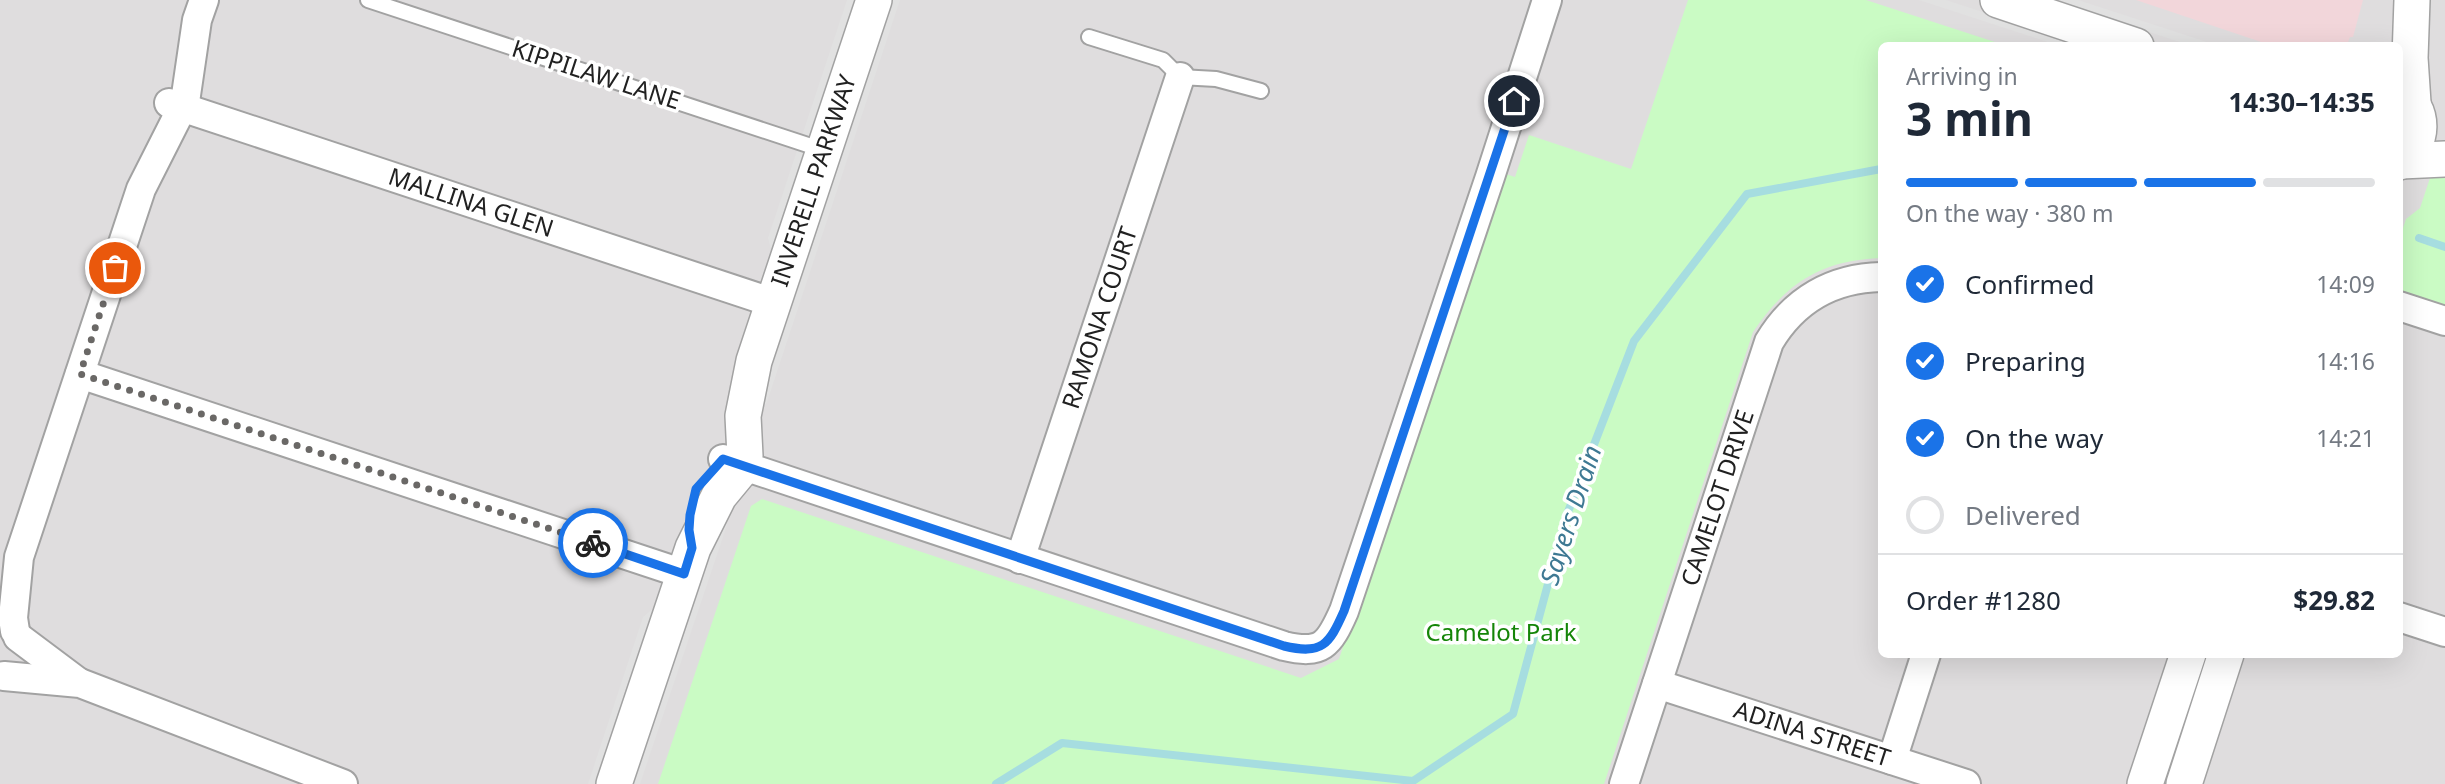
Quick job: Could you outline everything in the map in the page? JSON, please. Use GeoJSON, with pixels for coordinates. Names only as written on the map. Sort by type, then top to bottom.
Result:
{"type":"FeatureCollection","features":[{"type":"Feature","properties":{"kind":"street","name":"INVERELL PARKWAY"},"geometry":{"type":"LineString","coordinates":[[733,463],[745,456],[743,416],[754,361],[874,0]]}},
{"type":"Feature","properties":{"kind":"street"},"geometry":{"type":"LineString","coordinates":[[614,784],[688,561],[733,463],[1284,646],[1310,650],[1324,645],[1331,638],[1344,611],[1547,0]]}},
{"type":"Feature","properties":{"kind":"street"},"geometry":{"type":"LineString","coordinates":[[1998,0],[2124,42]]}},
{"type":"Feature","properties":{"kind":"street"},"geometry":{"type":"LineString","coordinates":[[2386,42],[2404,0]]}},
{"type":"Feature","properties":{"kind":"street"},"geometry":{"type":"LineString","coordinates":[[2403,158],[2412,151],[2418,139],[2420,125],[2410,102],[2412,0]]}},
{"type":"Feature","properties":{"kind":"street"},"geometry":{"type":"LineString","coordinates":[[1,677],[17,662],[20,648],[11,629],[19,557],[141,189],[145,149],[151,133],[176,105],[174,56],[200,10]]}},
{"type":"Feature","properties":{"kind":"street","name":"RAMONA COURT"},"geometry":{"type":"LineString","coordinates":[[1020,559],[1180,77]]}},
{"type":"Feature","properties":{"kind":"street"},"geometry":{"type":"LineString","coordinates":[[2410,102],[2445,135]]}},
{"type":"Feature","properties":{"kind":"street","name":"MALLINA GLEN"},"geometry":{"type":"LineString","coordinates":[[176,105],[774,303]]}},
{"type":"Feature","properties":{"kind":"street"},"geometry":{"type":"LineString","coordinates":[[2403,161],[2445,159]]}},
{"type":"Feature","properties":{"kind":"street","name":"CAMELOT DRIVE"},"geometry":{"type":"LineString","coordinates":[[1624,784],[1769,342],[1777,328],[1803,302],[1835,285],[1878,277]]}},
{"type":"Feature","properties":{"kind":"street"},"geometry":{"type":"LineString","coordinates":[[2403,307],[2445,321]]}},
{"type":"Feature","properties":{"kind":"street"},"geometry":{"type":"LineString","coordinates":[[80,374],[688,561]]}},
{"type":"Feature","properties":{"kind":"street"},"geometry":{"type":"LineString","coordinates":[[0,586],[19,557]]}},
{"type":"Feature","properties":{"kind":"street"},"geometry":{"type":"LineString","coordinates":[[2403,618],[2445,632]]}},
{"type":"Feature","properties":{"kind":"street"},"geometry":{"type":"LineString","coordinates":[[11,629],[80,683]]}},
{"type":"Feature","properties":{"kind":"street"},"geometry":{"type":"LineString","coordinates":[[1892,760],[1925,658]]}},
{"type":"Feature","properties":{"kind":"street"},"geometry":{"type":"LineString","coordinates":[[2145,784],[2187,658]]}},
{"type":"Feature","properties":{"kind":"street"},"geometry":{"type":"LineString","coordinates":[[2184,784],[2225,658]]}},
{"type":"Feature","properties":{"kind":"street"},"geometry":{"type":"LineString","coordinates":[[1,677],[80,683],[343,784]]}},
{"type":"Feature","properties":{"kind":"street","name":"ADINA STREET"},"geometry":{"type":"LineString","coordinates":[[1657,684],[1966,784]]}},
{"type":"Feature","properties":{"kind":"lane","name":"KIPPILAW LANE"},"geometry":{"type":"LineString","coordinates":[[368,0],[824,150]]}},
{"type":"Feature","properties":{"kind":"lane"},"geometry":{"type":"LineString","coordinates":[[1089,37],[1163,60],[1180,77],[1216,79],[1261,91]]}},
{"type":"Feature","properties":{"kind":"shaded area"},"geometry":{"type":"Polygon","coordinates":[[[0,0],[2445,0],[2445,784],[0,784],[0,0]]]}},
{"type":"Feature","properties":{"kind":"shaded area"},"geometry":{"type":"Polygon","coordinates":[[[847,0],[856,0],[772,253],[768,238],[847,0]]]}},
{"type":"Feature","properties":{"kind":"shaded area"},"geometry":{"type":"Polygon","coordinates":[[[892,0],[900,0],[767,402],[755,415],[892,0]]]}},
{"type":"Feature","properties":{"kind":"shaded area"},"geometry":{"type":"Polygon","coordinates":[[[1919,0],[1946,0],[2075,42],[2048,42],[1919,0]]]}},
{"type":"Feature","properties":{"kind":"shaded area"},"geometry":{"type":"Polygon","coordinates":[[[2052,0],[2078,0],[2207,42],[2180,42],[2052,0]]]}},
{"type":"Feature","properties":{"kind":"shaded area"},"geometry":{"type":"Polygon","coordinates":[[[2136,0],[2363,0],[2353,37],[2350,37],[2348,42],[2261,42],[2136,0]]]}},
{"type":"Feature","properties":{"kind":"shaded area"},"geometry":{"type":"Polygon","coordinates":[[[721,514],[727,525],[640,784],[632,784],[721,514]]]}},
{"type":"Feature","properties":{"kind":"shaded area"},"geometry":{"type":"Polygon","coordinates":[[[654,608],[596,784],[588,784],[643,617],[654,608]]]}},
{"type":"Feature","properties":{"kind":"green space","name":"Camelot Park"},"geometry":{"type":"Polygon","coordinates":[[[1688,0],[1866,0],[1995,42],[1878,42],[1878,258],[1841,264],[1807,277],[1779,300],[1753,332],[1604,784],[658,784],[751,506],[762,499],[1301,678],[1339,659],[1500,172],[1515,177],[1529,135],[1631,169],[1688,0]]]}},
{"type":"Feature","properties":{"kind":"green space"},"geometry":{"type":"Polygon","coordinates":[[[2434,166],[2445,167],[2445,310],[2403,296],[2403,228],[2406,219],[2420,208],[2434,166]]]}},
{"type":"Feature","properties":{"kind":"waterway","name":"Sayers Drain"},"geometry":{"type":"LineString","coordinates":[[996,784],[1062,743],[1413,781],[1513,714],[1566,517],[1634,341],[1747,194],[1878,170]]}},
{"type":"Feature","properties":{"kind":"waterway","name":"Sayers Drain"},"geometry":{"type":"LineString","coordinates":[[2419,238],[2445,247]]}},
{"type":"Feature","properties":{"kind":"way so far"},"geometry":{"type":"LineString","coordinates":[[115,268],[80,374],[593,543]]}},
{"type":"Feature","properties":{"kind":"route"},"geometry":{"type":"LineString","coordinates":[[593,543],[684,574],[692,548],[690,515],[696,489],[723,459],[1284,646],[1300,650],[1317,649],[1331,638],[1344,611],[1514,101]]}}]}
